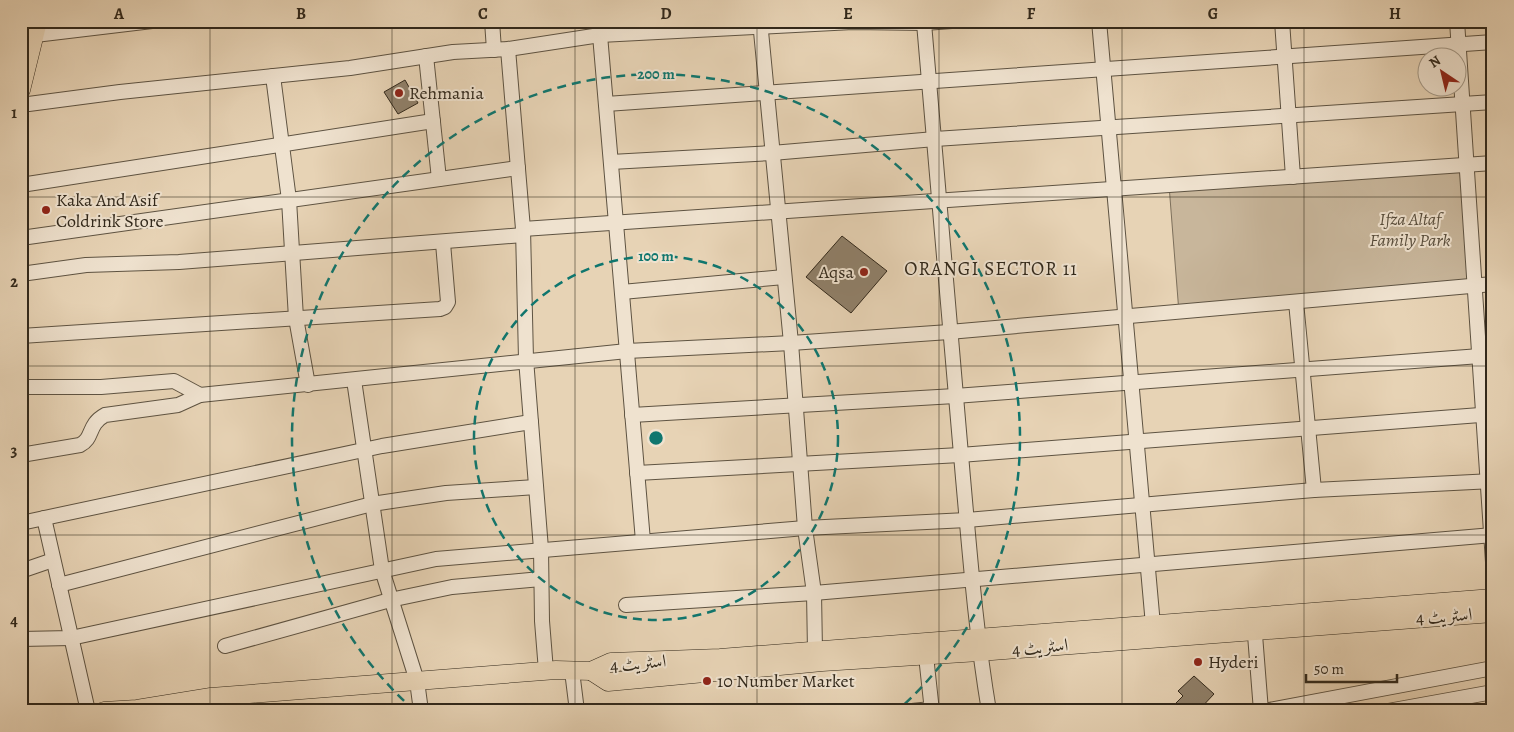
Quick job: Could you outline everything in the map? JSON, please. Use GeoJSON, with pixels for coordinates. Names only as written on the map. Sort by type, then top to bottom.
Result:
{"type":"FeatureCollection","features":[{"type":"Feature","properties":{"kind":"main road"},"geometry":{"type":"LineString","coordinates":[[21,90],[36,28]]}},
{"type":"Feature","properties":{"kind":"main road","name":"اسٹریٹ 4"},"geometry":{"type":"LineString","coordinates":[[104,711],[137,710],[211,697],[546,671],[591,671],[610,662],[816,650],[978,645],[1254,622],[1493,598]]}},
{"type":"Feature","properties":{"kind":"main road","name":"اسٹریٹ 4"},"geometry":{"type":"LineString","coordinates":[[591,671],[608,682],[822,662],[926,656],[978,645],[1153,625],[1493,612]]}},
{"type":"Feature","properties":{"kind":"street"},"geometry":{"type":"LineString","coordinates":[[36,28],[152,21]]}},
{"type":"Feature","properties":{"kind":"street"},"geometry":{"type":"LineString","coordinates":[[492,21],[501,49],[518,168],[523,232],[526,359],[541,549],[542,621],[546,671]]}},
{"type":"Feature","properties":{"kind":"street"},"geometry":{"type":"LineString","coordinates":[[21,105],[426,56],[501,49],[600,35],[760,25],[952,21]]}},
{"type":"Feature","properties":{"kind":"street"},"geometry":{"type":"LineString","coordinates":[[1099,21],[1153,625]]}},
{"type":"Feature","properties":{"kind":"street"},"geometry":{"type":"LineString","coordinates":[[1282,21],[1293,177]]}},
{"type":"Feature","properties":{"kind":"street"},"geometry":{"type":"LineString","coordinates":[[1457,21],[1474,285],[1486,355],[1493,562]]}},
{"type":"Feature","properties":{"kind":"street"},"geometry":{"type":"LineString","coordinates":[[924,23],[941,200],[949,332],[966,520],[978,645],[988,711]]}},
{"type":"Feature","properties":{"kind":"street"},"geometry":{"type":"LineString","coordinates":[[760,25],[791,343],[805,528],[814,593],[816,650]]}},
{"type":"Feature","properties":{"kind":"street"},"geometry":{"type":"LineString","coordinates":[[600,35],[643,541]]}},
{"type":"Feature","properties":{"kind":"street"},"geometry":{"type":"LineString","coordinates":[[606,104],[930,81],[1104,71],[1493,42]]}},
{"type":"Feature","properties":{"kind":"street"},"geometry":{"type":"LineString","coordinates":[[426,56],[439,179]]}},
{"type":"Feature","properties":{"kind":"street"},"geometry":{"type":"LineString","coordinates":[[273,76],[289,200],[294,254],[296,318],[308,385]]}},
{"type":"Feature","properties":{"kind":"street"},"geometry":{"type":"LineString","coordinates":[[21,96],[41,102]]}},
{"type":"Feature","properties":{"kind":"street"},"geometry":{"type":"LineString","coordinates":[[611,162],[772,153],[935,139],[1109,129],[1493,102]]}},
{"type":"Feature","properties":{"kind":"street"},"geometry":{"type":"LineString","coordinates":[[21,185],[433,121]]}},
{"type":"Feature","properties":{"kind":"street"},"geometry":{"type":"LineString","coordinates":[[21,274],[86,265],[179,262],[443,242],[616,222],[1493,163]]}},
{"type":"Feature","properties":{"kind":"street"},"geometry":{"type":"LineString","coordinates":[[21,238],[518,168]]}},
{"type":"Feature","properties":{"kind":"street"},"geometry":{"type":"LineString","coordinates":[[21,336],[445,307],[448,302],[443,242]]}},
{"type":"Feature","properties":{"kind":"street"},"geometry":{"type":"LineString","coordinates":[[622,292],[784,277]]}},
{"type":"Feature","properties":{"kind":"street"},"geometry":{"type":"LineString","coordinates":[[21,455],[80,445],[88,439],[91,426],[105,415],[178,405],[200,395],[354,380],[526,359],[627,350],[791,343],[949,332],[1126,318],[1493,284]]}},
{"type":"Feature","properties":{"kind":"street"},"geometry":{"type":"LineString","coordinates":[[1296,302],[1314,490]]}},
{"type":"Feature","properties":{"kind":"street"},"geometry":{"type":"LineString","coordinates":[[632,415],[955,396],[1486,355]]}},
{"type":"Feature","properties":{"kind":"street"},"geometry":{"type":"LineString","coordinates":[[354,380],[382,570],[417,681],[420,711]]}},
{"type":"Feature","properties":{"kind":"street"},"geometry":{"type":"LineString","coordinates":[[21,387],[101,387],[174,381],[200,395]]}},
{"type":"Feature","properties":{"kind":"street"},"geometry":{"type":"LineString","coordinates":[[638,474],[960,455],[1137,440],[1488,415]]}},
{"type":"Feature","properties":{"kind":"street"},"geometry":{"type":"LineString","coordinates":[[21,523],[363,450],[531,422]]}},
{"type":"Feature","properties":{"kind":"street"},"geometry":{"type":"LineString","coordinates":[[21,639],[71,638],[436,559],[805,528],[966,520],[1314,490],[1490,481]]}},
{"type":"Feature","properties":{"kind":"street"},"geometry":{"type":"LineString","coordinates":[[59,585],[372,504],[446,493],[536,487]]}},
{"type":"Feature","properties":{"kind":"street"},"geometry":{"type":"LineString","coordinates":[[44,518],[88,711]]}},
{"type":"Feature","properties":{"kind":"street"},"geometry":{"type":"LineString","coordinates":[[626,605],[814,593],[1492,535]]}},
{"type":"Feature","properties":{"kind":"street"},"geometry":{"type":"LineString","coordinates":[[21,571],[53,560]]}},
{"type":"Feature","properties":{"kind":"street"},"geometry":{"type":"LineString","coordinates":[[225,646],[390,600],[452,587],[542,579]]}},
{"type":"Feature","properties":{"kind":"street"},"geometry":{"type":"LineString","coordinates":[[1254,622],[1262,711],[1493,668]]}},
{"type":"Feature","properties":{"kind":"street"},"geometry":{"type":"LineString","coordinates":[[912,711],[932,710],[926,656]]}},
{"type":"Feature","properties":{"kind":"street"},"geometry":{"type":"LineString","coordinates":[[572,671],[577,711]]}},
{"type":"Feature","properties":{"kind":"street"},"geometry":{"type":"LineString","coordinates":[[1390,711],[1493,692]]}},
{"type":"Feature","properties":{"kind":"green space","name":"Ifza Altaf Family Park"},"geometry":{"type":"Polygon","coordinates":[[[1466,165],[1474,285],[1179,313],[1169,185],[1466,165]]]}},
{"type":"Feature","properties":{"kind":"building"},"geometry":{"type":"Polygon","coordinates":[[[405,80],[418,103],[398,114],[384,92],[405,80]]]}},
{"type":"Feature","properties":{"kind":"building"},"geometry":{"type":"Polygon","coordinates":[[[842,236],[887,271],[851,313],[806,277],[842,236]]]}},
{"type":"Feature","properties":{"kind":"building"},"geometry":{"type":"Polygon","coordinates":[[[1194,676],[1214,694],[1198,711],[1181,711],[1174,705],[1183,696],[1178,691],[1194,676]]]}},
{"type":"Feature","properties":{"kind":"place","name":"Rehmania"},"geometry":{"type":"Point","coordinates":[399,93]}},
{"type":"Feature","properties":{"kind":"place","name":"Kaka And Asif Coldrink Store"},"geometry":{"type":"Point","coordinates":[46,210]}},
{"type":"Feature","properties":{"kind":"place","name":"Aqsa"},"geometry":{"type":"Point","coordinates":[864,272]}},
{"type":"Feature","properties":{"kind":"place","name":"Hyderi"},"geometry":{"type":"Point","coordinates":[1198,662]}},
{"type":"Feature","properties":{"kind":"place","name":"10 Number Market"},"geometry":{"type":"Point","coordinates":[707,681]}},
{"type":"Feature","properties":{"kind":"district","name":"ORANGI SECTOR 11"},"geometry":{"type":"Point","coordinates":[991,268]}}]}
